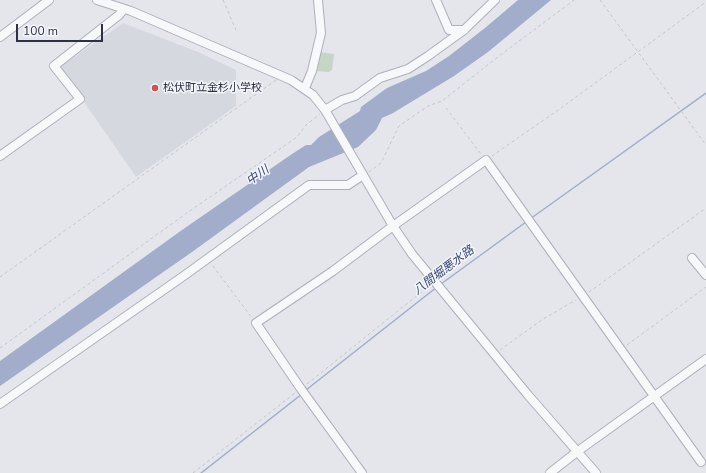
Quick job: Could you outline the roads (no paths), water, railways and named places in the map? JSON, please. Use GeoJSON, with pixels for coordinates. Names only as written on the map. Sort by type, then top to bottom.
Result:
{"type":"FeatureCollection","features":[{"type":"Feature","properties":{"kind":"street"},"geometry":{"type":"LineString","coordinates":[[0,37],[49,0]]}},
{"type":"Feature","properties":{"kind":"street"},"geometry":{"type":"LineString","coordinates":[[96,0],[124,9],[281,76],[305,88],[316,98],[326,111],[362,174],[404,242],[437,285],[596,473]]}},
{"type":"Feature","properties":{"kind":"street"},"geometry":{"type":"LineString","coordinates":[[305,88],[312,71],[320,33],[318,0]]}},
{"type":"Feature","properties":{"kind":"street"},"geometry":{"type":"LineString","coordinates":[[436,0],[449,30],[464,30]]}},
{"type":"Feature","properties":{"kind":"street"},"geometry":{"type":"LineString","coordinates":[[326,111],[342,100],[354,96],[380,78],[408,69],[447,44],[495,0]]}},
{"type":"Feature","properties":{"kind":"street"},"geometry":{"type":"LineString","coordinates":[[0,156],[80,99],[54,66],[119,15],[124,9]]}},
{"type":"Feature","properties":{"kind":"street"},"geometry":{"type":"LineString","coordinates":[[362,473],[256,323],[333,271],[486,160],[653,397],[701,462]]}},
{"type":"Feature","properties":{"kind":"street"},"geometry":{"type":"LineString","coordinates":[[0,404],[205,261],[308,185],[348,185],[362,174]]}},
{"type":"Feature","properties":{"kind":"street"},"geometry":{"type":"LineString","coordinates":[[692,258],[706,275]]}},
{"type":"Feature","properties":{"kind":"street"},"geometry":{"type":"LineString","coordinates":[[550,473],[578,451],[706,359]]}},
{"type":"Feature","properties":{"kind":"water"},"geometry":{"type":"Polygon","coordinates":[[[518,0],[551,0],[488,52],[454,76],[393,113],[382,118],[376,130],[358,147],[309,167],[192,252],[0,386],[0,361],[182,230],[292,154],[306,145],[311,145],[319,137],[360,111],[361,107],[387,88],[426,71],[449,56],[518,0]]]}},
{"type":"Feature","properties":{"kind":"waterway","name":"八間堀悪水路"},"geometry":{"type":"LineString","coordinates":[[530,219],[706,93]]}},
{"type":"Feature","properties":{"kind":"waterway","name":"八間堀悪水路"},"geometry":{"type":"LineString","coordinates":[[441,284],[526,222]]}},
{"type":"Feature","properties":{"kind":"waterway","name":"八間堀悪水路"},"geometry":{"type":"LineString","coordinates":[[306,390],[437,287]]}},
{"type":"Feature","properties":{"kind":"waterway","name":"八間堀悪水路"},"geometry":{"type":"LineString","coordinates":[[201,473],[302,394]]}},
{"type":"Feature","properties":{"kind":"place","name":"松伏町立金杉小学校"},"geometry":{"type":"Point","coordinates":[155,88]}},
{"type":"Feature","properties":{"kind":"water label","name":"中川"},"geometry":{"type":"Point","coordinates":[258,176]}}]}
